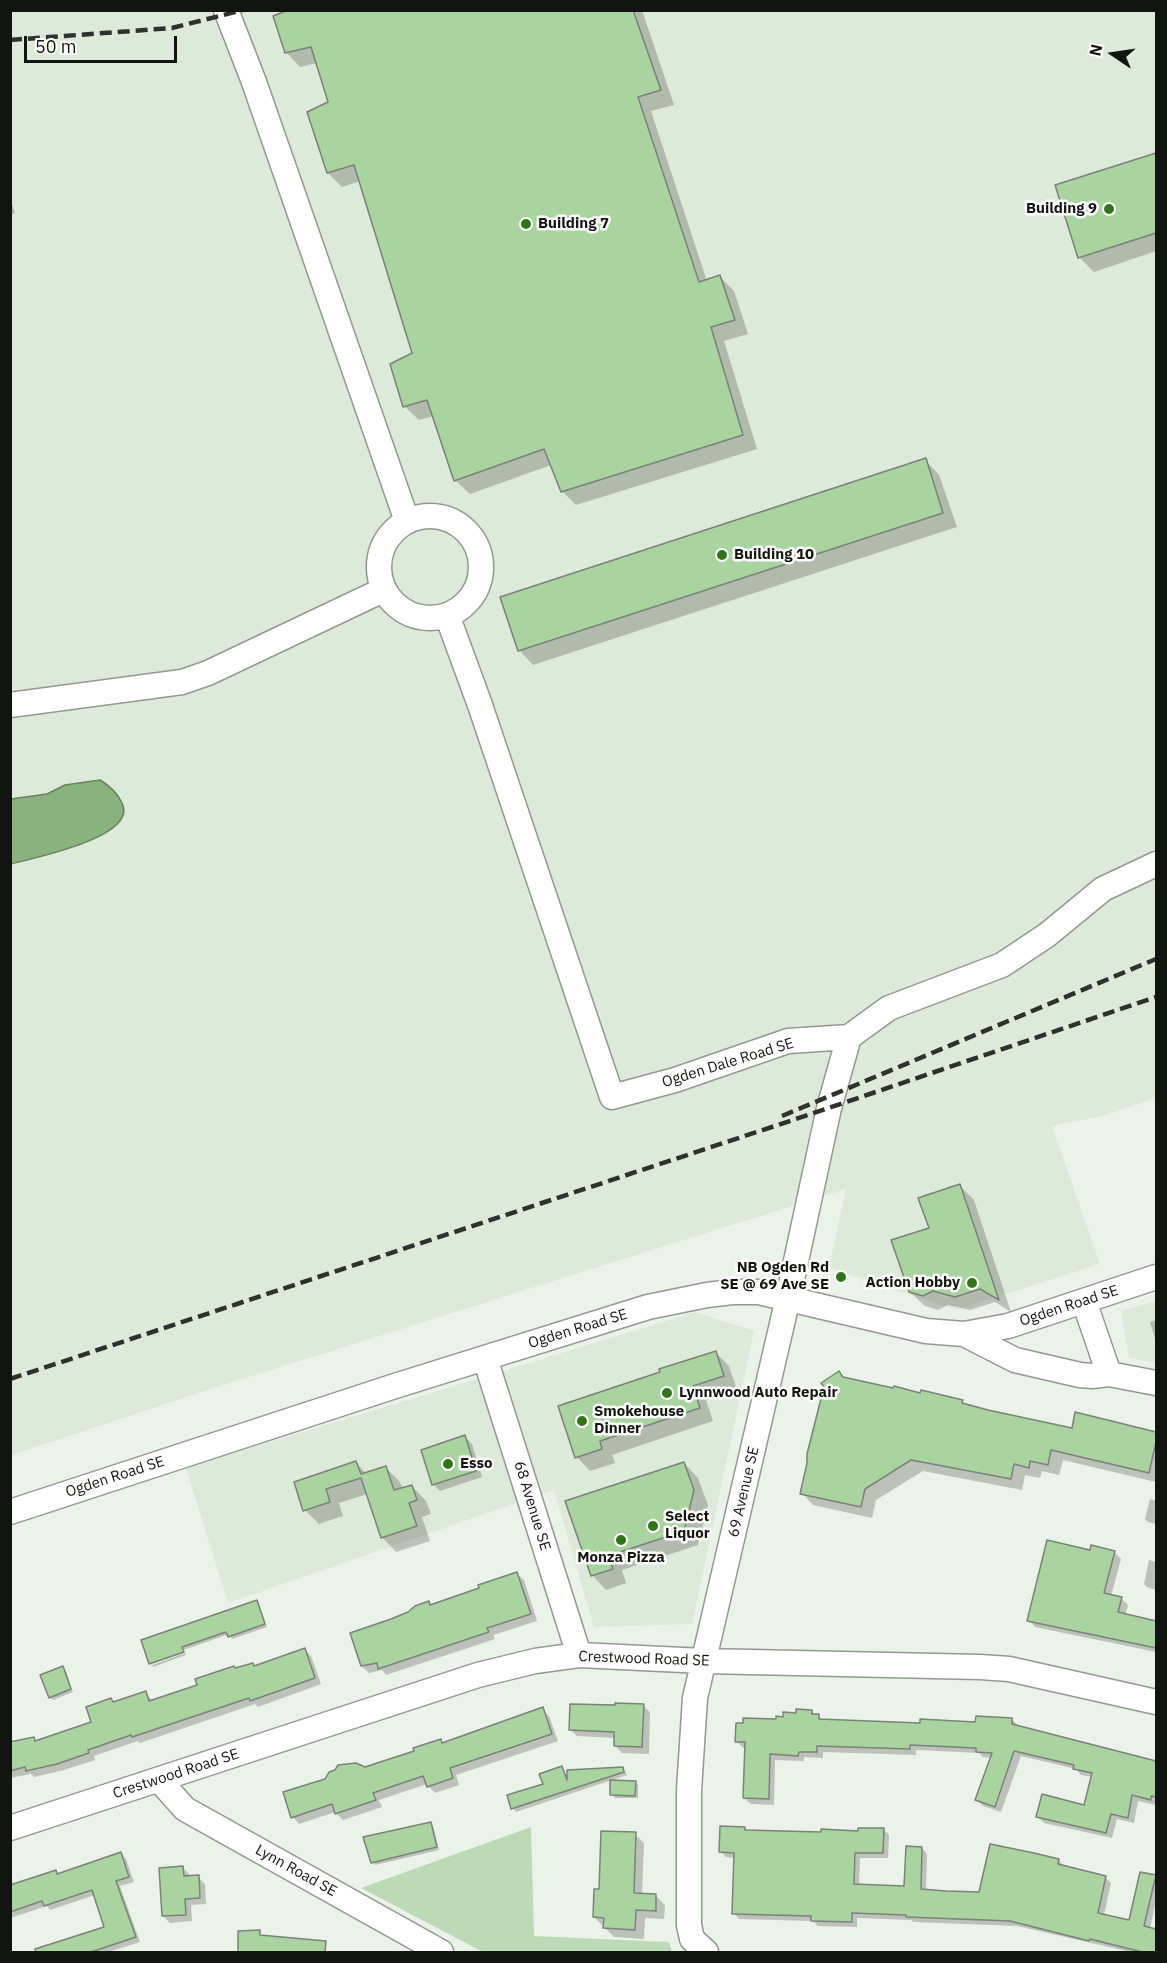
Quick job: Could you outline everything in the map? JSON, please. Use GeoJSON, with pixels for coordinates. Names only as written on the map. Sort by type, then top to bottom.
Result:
{"type":"FeatureCollection","features":[{"type":"Feature","properties":{"kind":"street"},"geometry":{"type":"LineString","coordinates":[[226,10],[254,82],[407,521]]}},
{"type":"Feature","properties":{"kind":"street"},"geometry":{"type":"LineString","coordinates":[[428,516],[444,518],[459,525],[470,536],[478,550],[481,568],[478,585],[469,601],[455,612],[439,618],[421,618],[404,612],[390,601],[383,590],[378,570],[380,554],[387,539],[407,521],[428,516]]}},
{"type":"Feature","properties":{"kind":"street"},"geometry":{"type":"LineString","coordinates":[[10,705],[182,682],[208,674],[383,590]]}},
{"type":"Feature","properties":{"kind":"street","name":"Ogden Dale Road SE"},"geometry":{"type":"LineString","coordinates":[[447,615],[480,705],[612,1097],[675,1080],[788,1041],[849,1037]]}},
{"type":"Feature","properties":{"kind":"street"},"geometry":{"type":"LineString","coordinates":[[849,1037],[889,1008],[1002,965],[1047,935],[1104,889],[1156,864]]}},
{"type":"Feature","properties":{"kind":"street","name":"69 Avenue SE"},"geometry":{"type":"LineString","coordinates":[[704,1951],[692,1939],[689,1925],[689,1810],[695,1698],[788,1298],[829,1108],[849,1037]]}},
{"type":"Feature","properties":{"kind":"street","name":"Ogden Road SE"},"geometry":{"type":"LineString","coordinates":[[10,1512],[485,1358],[674,1301],[732,1292],[759,1292],[926,1331],[964,1334],[1008,1326],[1156,1277]]}},
{"type":"Feature","properties":{"kind":"street"},"geometry":{"type":"LineString","coordinates":[[1084,1301],[1109,1374]]}},
{"type":"Feature","properties":{"kind":"street"},"geometry":{"type":"LineString","coordinates":[[964,1334],[1015,1360],[1080,1375],[1109,1374],[1156,1383]]}},
{"type":"Feature","properties":{"kind":"street","name":"68 Avenue SE"},"geometry":{"type":"LineString","coordinates":[[485,1358],[579,1655]]}},
{"type":"Feature","properties":{"kind":"street","name":"Crestwood Road SE"},"geometry":{"type":"LineString","coordinates":[[10,1828],[478,1675],[535,1661],[579,1655],[704,1661],[998,1668],[1156,1702]]}},
{"type":"Feature","properties":{"kind":"street","name":"Lynn Road SE"},"geometry":{"type":"LineString","coordinates":[[159,1780],[185,1809],[441,1953]]}},
{"type":"Feature","properties":{"kind":"shaded area"},"geometry":{"type":"Polygon","coordinates":[[[10,11],[1156,11],[1156,1098],[1103,1116],[1052,1126],[1100,1264],[956,1310],[829,1268],[846,1189],[198,1393],[11,1455],[10,11]]]}},
{"type":"Feature","properties":{"kind":"shaded area"},"geometry":{"type":"Polygon","coordinates":[[[100,780],[113,790],[122,803],[123,815],[115,826],[100,836],[81,844],[11,864],[11,799],[47,794],[65,785],[100,780]]]}},
{"type":"Feature","properties":{"kind":"shaded area"},"geometry":{"type":"Polygon","coordinates":[[[1156,1301],[1156,1363],[1129,1358],[1121,1311],[1156,1301]]]}},
{"type":"Feature","properties":{"kind":"shaded area"},"geometry":{"type":"Polygon","coordinates":[[[695,1312],[754,1331],[692,1624],[594,1627],[554,1490],[228,1603],[186,1468],[695,1312]]]}},
{"type":"Feature","properties":{"kind":"shaded area"},"geometry":{"type":"Polygon","coordinates":[[[531,1827],[534,1936],[669,1942],[672,1952],[483,1952],[361,1888],[531,1827]]]}},
{"type":"Feature","properties":{"kind":"building","name":"Building 7"},"geometry":{"type":"Polygon","coordinates":[[[288,10],[633,10],[661,90],[638,97],[699,282],[720,275],[735,320],[711,327],[743,435],[561,492],[544,449],[454,481],[427,400],[403,407],[390,364],[412,353],[354,165],[327,173],[307,112],[328,102],[311,47],[285,53],[273,16],[288,10]]]}},
{"type":"Feature","properties":{"kind":"building","name":"Building 9"},"geometry":{"type":"Polygon","coordinates":[[[1156,153],[1156,233],[1078,258],[1055,185],[1156,153]]]}},
{"type":"Feature","properties":{"kind":"building","name":"Building 10"},"geometry":{"type":"Polygon","coordinates":[[[926,458],[943,513],[518,651],[500,597],[926,458]]]}},
{"type":"Feature","properties":{"kind":"building"},"geometry":{"type":"Polygon","coordinates":[[[960,1184],[999,1300],[980,1289],[955,1297],[933,1291],[923,1296],[909,1292],[891,1240],[929,1228],[918,1198],[960,1184]]]}},
{"type":"Feature","properties":{"kind":"building"},"geometry":{"type":"Polygon","coordinates":[[[716,1351],[724,1376],[693,1386],[700,1408],[600,1441],[602,1449],[575,1458],[558,1406],[716,1351]]]}},
{"type":"Feature","properties":{"kind":"building"},"geometry":{"type":"Polygon","coordinates":[[[839,1371],[843,1377],[920,1393],[921,1390],[963,1400],[962,1403],[988,1410],[1072,1428],[1075,1412],[1156,1432],[1149,1473],[1051,1450],[1048,1465],[1030,1461],[1029,1468],[1014,1464],[1011,1479],[911,1460],[865,1489],[861,1507],[800,1494],[807,1454],[824,1387],[821,1383],[839,1371]]]}},
{"type":"Feature","properties":{"kind":"building"},"geometry":{"type":"Polygon","coordinates":[[[465,1435],[476,1471],[432,1485],[421,1450],[465,1435]]]}},
{"type":"Feature","properties":{"kind":"building"},"geometry":{"type":"Polygon","coordinates":[[[356,1461],[361,1474],[386,1466],[394,1490],[412,1485],[417,1500],[409,1503],[417,1526],[381,1538],[361,1478],[326,1489],[330,1502],[303,1511],[294,1482],[356,1461]]]}},
{"type":"Feature","properties":{"kind":"building"},"geometry":{"type":"Polygon","coordinates":[[[684,1462],[694,1490],[684,1531],[608,1556],[613,1569],[591,1576],[565,1501],[684,1462]]]}},
{"type":"Feature","properties":{"kind":"building"},"geometry":{"type":"Polygon","coordinates":[[[1047,1540],[1090,1550],[1091,1545],[1115,1551],[1104,1593],[1122,1597],[1118,1612],[1156,1621],[1156,1648],[1027,1621],[1047,1540]]]}},
{"type":"Feature","properties":{"kind":"building"},"geometry":{"type":"Polygon","coordinates":[[[517,1572],[531,1614],[487,1628],[489,1632],[378,1669],[377,1663],[361,1666],[350,1633],[408,1612],[415,1606],[429,1601],[430,1605],[517,1572]]]}},
{"type":"Feature","properties":{"kind":"building"},"geometry":{"type":"Polygon","coordinates":[[[257,1600],[265,1624],[228,1637],[226,1632],[182,1647],[184,1652],[149,1664],[141,1640],[257,1600]]]}},
{"type":"Feature","properties":{"kind":"building"},"geometry":{"type":"Polygon","coordinates":[[[305,1648],[315,1678],[250,1701],[249,1698],[132,1737],[131,1735],[57,1764],[26,1771],[25,1767],[10,1771],[10,1742],[34,1737],[35,1741],[91,1722],[86,1707],[111,1698],[113,1702],[146,1691],[149,1701],[197,1685],[195,1679],[234,1666],[235,1668],[253,1663],[254,1666],[305,1648]]]}},
{"type":"Feature","properties":{"kind":"building"},"geometry":{"type":"Polygon","coordinates":[[[63,1666],[71,1689],[49,1698],[40,1675],[63,1666]]]}},
{"type":"Feature","properties":{"kind":"building"},"geometry":{"type":"Polygon","coordinates":[[[615,1703],[644,1704],[642,1747],[614,1746],[614,1732],[569,1730],[570,1704],[615,1705],[615,1703]]]}},
{"type":"Feature","properties":{"kind":"building"},"geometry":{"type":"Polygon","coordinates":[[[543,1707],[552,1734],[450,1768],[453,1778],[427,1787],[423,1776],[373,1793],[376,1800],[335,1814],[332,1804],[291,1818],[283,1792],[325,1779],[329,1772],[335,1770],[338,1765],[356,1763],[365,1767],[414,1751],[413,1748],[441,1739],[442,1743],[543,1707]]]}},
{"type":"Feature","properties":{"kind":"building"},"geometry":{"type":"Polygon","coordinates":[[[796,1709],[812,1710],[812,1714],[819,1714],[819,1719],[920,1723],[920,1719],[975,1722],[976,1716],[1012,1718],[1012,1724],[1156,1761],[1156,1797],[1151,1796],[1151,1800],[1132,1795],[1128,1818],[1111,1814],[1106,1833],[1036,1817],[1042,1794],[1084,1805],[1092,1773],[1073,1769],[1074,1765],[1014,1751],[995,1807],[975,1800],[992,1753],[976,1752],[976,1748],[910,1745],[910,1749],[817,1746],[817,1752],[799,1752],[798,1756],[770,1754],[769,1799],[743,1798],[745,1742],[735,1742],[736,1723],[743,1723],[743,1718],[776,1719],[776,1716],[783,1717],[783,1712],[796,1713],[796,1709]]]}},
{"type":"Feature","properties":{"kind":"building"},"geometry":{"type":"Polygon","coordinates":[[[562,1766],[567,1780],[567,1770],[623,1767],[624,1772],[511,1809],[507,1795],[543,1784],[539,1774],[562,1766]]]}},
{"type":"Feature","properties":{"kind":"building"},"geometry":{"type":"Polygon","coordinates":[[[610,1780],[636,1781],[635,1796],[610,1795],[610,1780]]]}},
{"type":"Feature","properties":{"kind":"building"},"geometry":{"type":"Polygon","coordinates":[[[431,1822],[437,1847],[371,1863],[363,1837],[431,1822]]]}},
{"type":"Feature","properties":{"kind":"building"},"geometry":{"type":"Polygon","coordinates":[[[720,1826],[745,1827],[745,1830],[821,1832],[821,1829],[858,1831],[858,1828],[884,1828],[883,1853],[855,1853],[854,1884],[904,1886],[906,1846],[922,1847],[921,1889],[979,1892],[990,1844],[1034,1853],[1059,1859],[1058,1864],[1106,1876],[1098,1913],[1129,1920],[1140,1872],[1156,1875],[1144,1926],[1156,1929],[1156,1953],[1146,1953],[1090,1939],[1089,1941],[1010,1921],[852,1913],[852,1922],[811,1921],[811,1916],[732,1914],[734,1853],[719,1852],[720,1826]]]}},
{"type":"Feature","properties":{"kind":"building"},"geometry":{"type":"Polygon","coordinates":[[[601,1831],[636,1832],[634,1893],[656,1894],[656,1911],[636,1910],[635,1930],[603,1928],[604,1918],[593,1917],[594,1889],[599,1889],[601,1831]]]}},
{"type":"Feature","properties":{"kind":"building"},"geometry":{"type":"Polygon","coordinates":[[[121,1852],[129,1877],[116,1881],[136,1937],[88,1953],[36,1953],[35,1949],[104,1927],[92,1890],[44,1906],[42,1901],[10,1912],[10,1885],[56,1870],[57,1874],[121,1852]]]}},
{"type":"Feature","properties":{"kind":"building"},"geometry":{"type":"Polygon","coordinates":[[[183,1866],[184,1876],[199,1875],[200,1898],[185,1899],[186,1915],[162,1916],[159,1868],[183,1866]]]}},
{"type":"Feature","properties":{"kind":"building"},"geometry":{"type":"Polygon","coordinates":[[[260,1930],[260,1935],[326,1941],[325,1953],[238,1953],[238,1931],[260,1930]]]}},
{"type":"Feature","properties":{"kind":"railway"},"geometry":{"type":"LineString","coordinates":[[10,40],[172,28],[243,10]]}},
{"type":"Feature","properties":{"kind":"railway"},"geometry":{"type":"LineString","coordinates":[[782,1116],[1156,959]]}},
{"type":"Feature","properties":{"kind":"railway"},"geometry":{"type":"LineString","coordinates":[[10,1379],[796,1119],[1156,997]]}},
{"type":"Feature","properties":{"kind":"place","name":"Building 9"},"geometry":{"type":"Point","coordinates":[1109,209]}},
{"type":"Feature","properties":{"kind":"place","name":"Building 7"},"geometry":{"type":"Point","coordinates":[526,224]}},
{"type":"Feature","properties":{"kind":"place","name":"Building 10"},"geometry":{"type":"Point","coordinates":[722,555]}},
{"type":"Feature","properties":{"kind":"place","name":"NB Ogden Rd SE @ 69 Ave SE"},"geometry":{"type":"Point","coordinates":[841,1277]}},
{"type":"Feature","properties":{"kind":"place","name":"Action Hobby"},"geometry":{"type":"Point","coordinates":[972,1283]}},
{"type":"Feature","properties":{"kind":"place","name":"Lynnwood Auto Repair"},"geometry":{"type":"Point","coordinates":[667,1393]}},
{"type":"Feature","properties":{"kind":"place","name":"Smokehouse Dinner"},"geometry":{"type":"Point","coordinates":[582,1421]}},
{"type":"Feature","properties":{"kind":"place","name":"Esso"},"geometry":{"type":"Point","coordinates":[448,1464]}},
{"type":"Feature","properties":{"kind":"place","name":"Select Liquor"},"geometry":{"type":"Point","coordinates":[653,1526]}},
{"type":"Feature","properties":{"kind":"place","name":"Monza Pizza"},"geometry":{"type":"Point","coordinates":[621,1540]}}]}
